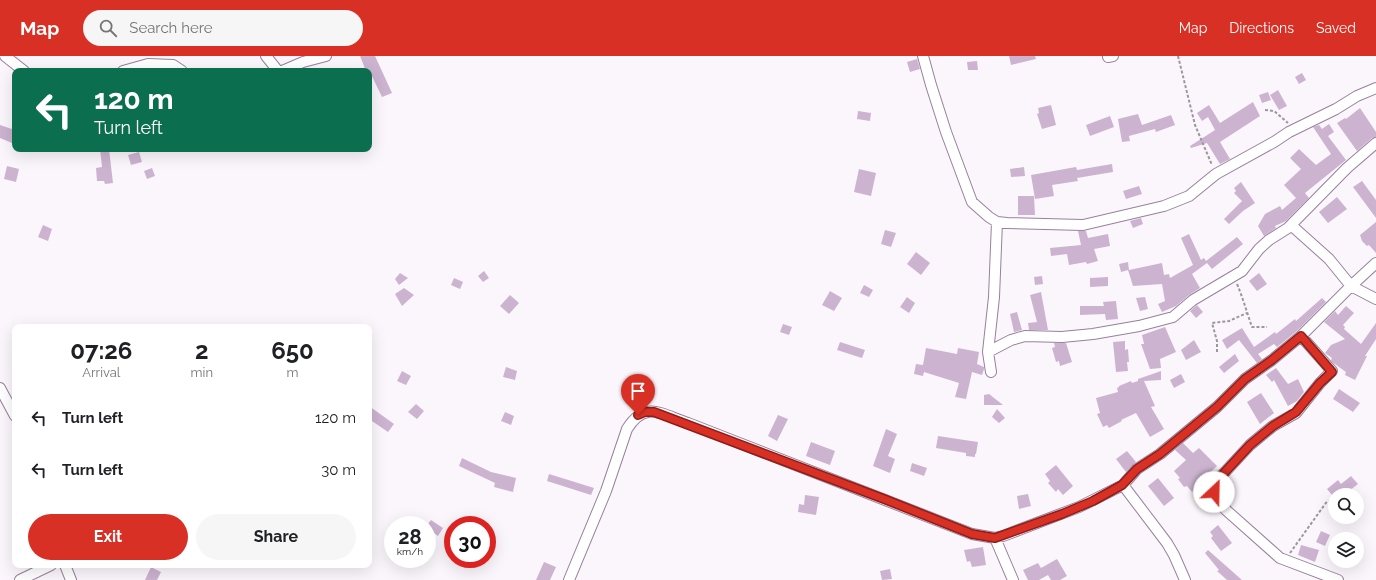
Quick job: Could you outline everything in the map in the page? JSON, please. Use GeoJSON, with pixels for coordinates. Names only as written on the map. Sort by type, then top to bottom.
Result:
{"type":"FeatureCollection","features":[{"type":"Feature","properties":{"kind":"street"},"geometry":{"type":"LineString","coordinates":[[6,56],[20,68]]}},
{"type":"Feature","properties":{"kind":"street"},"geometry":{"type":"LineString","coordinates":[[266,56],[276,68]]}},
{"type":"Feature","properties":{"kind":"street"},"geometry":{"type":"LineString","coordinates":[[289,68],[303,62],[326,56]]}},
{"type":"Feature","properties":{"kind":"street"},"geometry":{"type":"LineString","coordinates":[[923,56],[943,124],[972,202],[980,210],[997,222],[1007,223],[1083,225],[1164,206],[1189,196],[1216,174],[1274,142],[1294,129],[1336,110],[1357,96],[1376,88]]}},
{"type":"Feature","properties":{"kind":"street"},"geometry":{"type":"LineString","coordinates":[[134,68],[148,64],[173,65],[178,68]]}},
{"type":"Feature","properties":{"kind":"street"},"geometry":{"type":"LineString","coordinates":[[988,352],[1011,340],[1025,336],[1062,337],[1093,334],[1139,326],[1173,317],[1193,300],[1242,271],[1259,249],[1269,240],[1288,228],[1347,168],[1376,143]]}},
{"type":"Feature","properties":{"kind":"street"},"geometry":{"type":"LineString","coordinates":[[991,372],[988,352],[995,283],[997,222]]}},
{"type":"Feature","properties":{"kind":"street"},"geometry":{"type":"LineString","coordinates":[[1291,225],[1329,259],[1351,286],[1376,300]]}},
{"type":"Feature","properties":{"kind":"street"},"geometry":{"type":"LineString","coordinates":[[568,580],[606,491],[627,429],[638,415],[645,412],[654,412],[688,424],[972,534],[995,538],[1062,514],[1093,501],[1122,485],[1137,469],[1160,454],[1217,407],[1245,379],[1272,360],[1301,336],[1376,263]]}},
{"type":"Feature","properties":{"kind":"street"},"geometry":{"type":"LineString","coordinates":[[1301,336],[1332,372],[1320,383],[1296,412],[1273,426],[1250,445],[1212,486],[1214,492],[1226,510],[1280,558],[1338,580]]}},
{"type":"Feature","properties":{"kind":"street"},"geometry":{"type":"LineString","coordinates":[[0,388],[12,410]]}},
{"type":"Feature","properties":{"kind":"street"},"geometry":{"type":"LineString","coordinates":[[1122,485],[1167,543],[1185,580]]}},
{"type":"Feature","properties":{"kind":"street"},"geometry":{"type":"LineString","coordinates":[[995,538],[1013,580]]}},
{"type":"Feature","properties":{"kind":"street"},"geometry":{"type":"LineString","coordinates":[[20,580],[45,568]]}},
{"type":"Feature","properties":{"kind":"street"},"geometry":{"type":"LineString","coordinates":[[66,568],[70,580]]}},
{"type":"Feature","properties":{"kind":"path"},"geometry":{"type":"LineString","coordinates":[[1178,56],[1195,125],[1216,174]]}},
{"type":"Feature","properties":{"kind":"path"},"geometry":{"type":"LineString","coordinates":[[1265,110],[1274,111],[1294,129]]}},
{"type":"Feature","properties":{"kind":"path"},"geometry":{"type":"LineString","coordinates":[[1233,276],[1244,299],[1252,327],[1267,327]]}},
{"type":"Feature","properties":{"kind":"path"},"geometry":{"type":"LineString","coordinates":[[1217,352],[1217,341],[1212,323],[1229,322],[1247,313]]}},
{"type":"Feature","properties":{"kind":"path"},"geometry":{"type":"LineString","coordinates":[[1280,558],[1289,557],[1302,535],[1328,500]]}},
{"type":"Feature","properties":{"kind":"building"},"geometry":{"type":"Polygon","coordinates":[[[360,56],[375,56],[392,93],[382,97],[372,76],[372,68],[365,68],[360,56]]]}},
{"type":"Feature","properties":{"kind":"building"},"geometry":{"type":"Polygon","coordinates":[[[1009,56],[1035,56],[1036,59],[1011,65],[1009,56]]]}},
{"type":"Feature","properties":{"kind":"building"},"geometry":{"type":"Polygon","coordinates":[[[917,59],[920,69],[910,72],[907,62],[917,59]]]}},
{"type":"Feature","properties":{"kind":"building"},"geometry":{"type":"Polygon","coordinates":[[[977,61],[978,70],[968,70],[967,62],[977,61]]]}},
{"type":"Feature","properties":{"kind":"building"},"geometry":{"type":"Polygon","coordinates":[[[1302,73],[1306,80],[1299,84],[1295,77],[1302,73]]]}},
{"type":"Feature","properties":{"kind":"building"},"geometry":{"type":"Polygon","coordinates":[[[1278,90],[1287,106],[1279,110],[1270,95],[1278,90]]]}},
{"type":"Feature","properties":{"kind":"building"},"geometry":{"type":"Polygon","coordinates":[[[1268,92],[1271,100],[1262,103],[1259,95],[1268,92]]]}},
{"type":"Feature","properties":{"kind":"building"},"geometry":{"type":"Polygon","coordinates":[[[1253,102],[1260,116],[1220,142],[1230,159],[1220,164],[1207,143],[1191,148],[1190,146],[1215,130],[1208,117],[1202,121],[1197,113],[1209,105],[1220,123],[1253,102]]]}},
{"type":"Feature","properties":{"kind":"building"},"geometry":{"type":"Polygon","coordinates":[[[1051,105],[1056,125],[1042,129],[1037,114],[1039,113],[1038,108],[1051,105]]]}},
{"type":"Feature","properties":{"kind":"building"},"geometry":{"type":"Polygon","coordinates":[[[1360,108],[1376,132],[1376,137],[1372,138],[1357,151],[1337,123],[1345,118],[1346,119],[1360,108]]]}},
{"type":"Feature","properties":{"kind":"building"},"geometry":{"type":"Polygon","coordinates":[[[858,111],[871,113],[870,121],[857,119],[858,111]]]}},
{"type":"Feature","properties":{"kind":"building"},"geometry":{"type":"Polygon","coordinates":[[[1138,114],[1142,125],[1171,115],[1175,125],[1156,132],[1155,129],[1129,136],[1130,141],[1122,142],[1118,119],[1138,114]]]}},
{"type":"Feature","properties":{"kind":"building"},"geometry":{"type":"Polygon","coordinates":[[[1110,116],[1114,127],[1090,136],[1086,125],[1110,116]]]}},
{"type":"Feature","properties":{"kind":"building"},"geometry":{"type":"Polygon","coordinates":[[[1329,124],[1334,132],[1328,136],[1346,160],[1305,193],[1309,198],[1286,221],[1275,226],[1276,228],[1264,236],[1258,226],[1265,214],[1280,206],[1282,210],[1296,198],[1284,185],[1301,169],[1290,158],[1299,149],[1316,165],[1331,154],[1313,127],[1319,125],[1322,129],[1329,124]]]}},
{"type":"Feature","properties":{"kind":"building"},"geometry":{"type":"Polygon","coordinates":[[[0,125],[12,129],[12,143],[0,138],[0,125]]]}},
{"type":"Feature","properties":{"kind":"building"},"geometry":{"type":"Polygon","coordinates":[[[100,152],[109,152],[113,183],[105,184],[104,181],[97,181],[96,168],[102,167],[100,152]]]}},
{"type":"Feature","properties":{"kind":"building"},"geometry":{"type":"Polygon","coordinates":[[[139,152],[142,162],[131,165],[128,155],[139,152]]]}},
{"type":"Feature","properties":{"kind":"building"},"geometry":{"type":"Polygon","coordinates":[[[1112,164],[1113,172],[1077,178],[1078,181],[1052,185],[1054,196],[1035,199],[1031,175],[1076,167],[1077,170],[1112,164]]]}},
{"type":"Feature","properties":{"kind":"building"},"geometry":{"type":"Polygon","coordinates":[[[7,166],[19,169],[16,182],[4,179],[7,166]]]}},
{"type":"Feature","properties":{"kind":"building"},"geometry":{"type":"Polygon","coordinates":[[[1024,167],[1025,176],[1011,177],[1010,169],[1024,167]]]}},
{"type":"Feature","properties":{"kind":"building"},"geometry":{"type":"Polygon","coordinates":[[[152,168],[155,176],[147,179],[144,171],[152,168]]]}},
{"type":"Feature","properties":{"kind":"building"},"geometry":{"type":"Polygon","coordinates":[[[859,169],[876,173],[871,196],[854,192],[859,169]]]}},
{"type":"Feature","properties":{"kind":"building"},"geometry":{"type":"Polygon","coordinates":[[[1362,181],[1376,200],[1376,218],[1353,187],[1362,181]]]}},
{"type":"Feature","properties":{"kind":"building"},"geometry":{"type":"Polygon","coordinates":[[[1241,182],[1255,203],[1243,211],[1229,224],[1224,219],[1242,201],[1234,193],[1236,191],[1234,188],[1241,182]]]}},
{"type":"Feature","properties":{"kind":"building"},"geometry":{"type":"Polygon","coordinates":[[[1139,186],[1142,194],[1126,199],[1123,191],[1139,186]]]}},
{"type":"Feature","properties":{"kind":"building"},"geometry":{"type":"Polygon","coordinates":[[[1018,196],[1034,196],[1035,215],[1018,215],[1018,196]]]}},
{"type":"Feature","properties":{"kind":"building"},"geometry":{"type":"Polygon","coordinates":[[[1337,197],[1347,209],[1328,223],[1319,212],[1337,197]]]}},
{"type":"Feature","properties":{"kind":"building"},"geometry":{"type":"Polygon","coordinates":[[[1141,218],[1143,224],[1133,228],[1130,221],[1141,218]]]}},
{"type":"Feature","properties":{"kind":"building"},"geometry":{"type":"Polygon","coordinates":[[[1376,222],[1376,253],[1369,245],[1367,246],[1362,241],[1360,235],[1376,222]]]}},
{"type":"Feature","properties":{"kind":"building"},"geometry":{"type":"Polygon","coordinates":[[[43,225],[52,229],[48,241],[38,237],[43,225]]]}},
{"type":"Feature","properties":{"kind":"building"},"geometry":{"type":"Polygon","coordinates":[[[885,230],[896,233],[891,247],[881,244],[885,230]]]}},
{"type":"Feature","properties":{"kind":"building"},"geometry":{"type":"Polygon","coordinates":[[[1078,231],[1086,231],[1088,238],[1108,234],[1110,246],[1094,249],[1098,261],[1087,264],[1086,262],[1069,265],[1067,254],[1051,256],[1050,248],[1081,245],[1078,231]]]}},
{"type":"Feature","properties":{"kind":"building"},"geometry":{"type":"Polygon","coordinates":[[[1189,234],[1201,260],[1204,258],[1206,261],[1237,237],[1243,244],[1212,269],[1207,263],[1192,274],[1200,288],[1176,306],[1162,312],[1158,304],[1165,301],[1162,284],[1133,286],[1128,270],[1121,272],[1119,264],[1128,262],[1129,270],[1162,263],[1164,275],[1169,274],[1170,278],[1193,265],[1181,238],[1189,234]]]}},
{"type":"Feature","properties":{"kind":"building"},"geometry":{"type":"Polygon","coordinates":[[[916,252],[930,263],[921,275],[907,264],[916,252]]]}},
{"type":"Feature","properties":{"kind":"building"},"geometry":{"type":"Polygon","coordinates":[[[484,271],[489,278],[483,282],[478,276],[484,271]]]}},
{"type":"Feature","properties":{"kind":"building"},"geometry":{"type":"Polygon","coordinates":[[[400,273],[408,278],[399,285],[395,279],[400,273]]]}},
{"type":"Feature","properties":{"kind":"building"},"geometry":{"type":"Polygon","coordinates":[[[1259,273],[1267,284],[1257,291],[1249,281],[1259,273]]]}},
{"type":"Feature","properties":{"kind":"building"},"geometry":{"type":"Polygon","coordinates":[[[1042,276],[1043,284],[1035,285],[1034,277],[1042,276]]]}},
{"type":"Feature","properties":{"kind":"building"},"geometry":{"type":"Polygon","coordinates":[[[1108,277],[1108,286],[1090,287],[1090,278],[1108,277]]]}},
{"type":"Feature","properties":{"kind":"building"},"geometry":{"type":"Polygon","coordinates":[[[454,278],[463,282],[460,289],[451,285],[454,278]]]}},
{"type":"Feature","properties":{"kind":"building"},"geometry":{"type":"Polygon","coordinates":[[[864,285],[873,290],[869,297],[860,293],[864,285]]]}},
{"type":"Feature","properties":{"kind":"building"},"geometry":{"type":"Polygon","coordinates":[[[404,288],[414,295],[402,306],[395,294],[404,288]]]}},
{"type":"Feature","properties":{"kind":"building"},"geometry":{"type":"Polygon","coordinates":[[[830,291],[842,298],[834,311],[822,305],[830,291]]]}},
{"type":"Feature","properties":{"kind":"building"},"geometry":{"type":"Polygon","coordinates":[[[1041,292],[1048,330],[1029,330],[1028,323],[1037,322],[1030,295],[1041,292]]]}},
{"type":"Feature","properties":{"kind":"building"},"geometry":{"type":"Polygon","coordinates":[[[510,295],[519,303],[509,314],[500,306],[510,295]]]}},
{"type":"Feature","properties":{"kind":"building"},"geometry":{"type":"Polygon","coordinates":[[[907,297],[915,303],[909,313],[900,307],[907,297]]]}},
{"type":"Feature","properties":{"kind":"building"},"geometry":{"type":"Polygon","coordinates":[[[1145,297],[1148,309],[1140,311],[1136,298],[1145,297]]]}},
{"type":"Feature","properties":{"kind":"building"},"geometry":{"type":"Polygon","coordinates":[[[1322,298],[1326,302],[1297,331],[1277,347],[1274,344],[1258,354],[1262,359],[1257,363],[1239,340],[1227,349],[1222,340],[1242,328],[1254,347],[1275,332],[1276,334],[1295,319],[1296,321],[1322,298]]]}},
{"type":"Feature","properties":{"kind":"building"},"geometry":{"type":"Polygon","coordinates":[[[1116,301],[1118,319],[1106,320],[1105,314],[1080,315],[1080,306],[1104,306],[1103,302],[1116,301]]]}},
{"type":"Feature","properties":{"kind":"building"},"geometry":{"type":"Polygon","coordinates":[[[1197,305],[1203,312],[1196,318],[1190,311],[1197,305]]]}},
{"type":"Feature","properties":{"kind":"building"},"geometry":{"type":"Polygon","coordinates":[[[1346,306],[1354,313],[1343,325],[1345,327],[1344,329],[1361,344],[1376,323],[1376,339],[1365,356],[1367,356],[1355,380],[1345,375],[1346,372],[1332,362],[1332,358],[1325,353],[1331,345],[1345,339],[1324,322],[1335,311],[1338,315],[1346,306]]]}},
{"type":"Feature","properties":{"kind":"building"},"geometry":{"type":"Polygon","coordinates":[[[1017,312],[1022,330],[1014,332],[1010,314],[1017,312]]]}},
{"type":"Feature","properties":{"kind":"building"},"geometry":{"type":"Polygon","coordinates":[[[783,324],[792,327],[789,335],[780,332],[783,324]]]}},
{"type":"Feature","properties":{"kind":"building"},"geometry":{"type":"Polygon","coordinates":[[[1165,327],[1176,352],[1160,359],[1161,368],[1150,369],[1141,344],[1144,344],[1142,335],[1165,327]]]}},
{"type":"Feature","properties":{"kind":"building"},"geometry":{"type":"Polygon","coordinates":[[[1194,340],[1201,352],[1186,360],[1181,350],[1194,340]]]}},
{"type":"Feature","properties":{"kind":"building"},"geometry":{"type":"Polygon","coordinates":[[[1125,341],[1125,350],[1128,349],[1128,371],[1116,372],[1113,342],[1125,341]]]}},
{"type":"Feature","properties":{"kind":"building"},"geometry":{"type":"Polygon","coordinates":[[[840,342],[865,350],[862,358],[837,350],[840,342]]]}},
{"type":"Feature","properties":{"kind":"building"},"geometry":{"type":"Polygon","coordinates":[[[1054,343],[1066,343],[1072,362],[1060,366],[1059,361],[1056,362],[1052,348],[1055,347],[1054,343]]]}},
{"type":"Feature","properties":{"kind":"building"},"geometry":{"type":"Polygon","coordinates":[[[926,348],[957,354],[958,348],[979,352],[977,364],[984,367],[984,369],[982,375],[972,372],[966,399],[955,397],[959,383],[924,372],[923,376],[914,374],[916,364],[923,365],[926,348]]]}},
{"type":"Feature","properties":{"kind":"building"},"geometry":{"type":"Polygon","coordinates":[[[1235,354],[1239,361],[1224,373],[1219,367],[1235,354]]]}},
{"type":"Feature","properties":{"kind":"building"},"geometry":{"type":"Polygon","coordinates":[[[506,367],[517,371],[515,380],[503,377],[506,367]]]}},
{"type":"Feature","properties":{"kind":"building"},"geometry":{"type":"Polygon","coordinates":[[[1276,368],[1288,384],[1298,379],[1304,392],[1297,401],[1288,406],[1274,380],[1272,382],[1266,375],[1276,368]]]}},
{"type":"Feature","properties":{"kind":"building"},"geometry":{"type":"Polygon","coordinates":[[[402,371],[411,376],[406,385],[397,381],[402,371]]]}},
{"type":"Feature","properties":{"kind":"building"},"geometry":{"type":"Polygon","coordinates":[[[1161,371],[1161,380],[1144,381],[1155,406],[1151,407],[1164,429],[1150,437],[1136,413],[1109,428],[1107,425],[1103,427],[1097,414],[1100,413],[1096,398],[1118,392],[1117,388],[1119,386],[1131,381],[1132,383],[1138,381],[1138,379],[1161,371]]]}},
{"type":"Feature","properties":{"kind":"building"},"geometry":{"type":"Polygon","coordinates":[[[1181,374],[1185,382],[1174,388],[1170,380],[1181,374]]]}},
{"type":"Feature","properties":{"kind":"building"},"geometry":{"type":"Polygon","coordinates":[[[1339,389],[1360,403],[1353,412],[1333,399],[1339,389]]]}},
{"type":"Feature","properties":{"kind":"building"},"geometry":{"type":"Polygon","coordinates":[[[1261,393],[1274,413],[1260,424],[1247,402],[1261,393]]]}},
{"type":"Feature","properties":{"kind":"building"},"geometry":{"type":"Polygon","coordinates":[[[989,394],[1003,405],[984,405],[984,395],[989,394]]]}},
{"type":"Feature","properties":{"kind":"building"},"geometry":{"type":"Polygon","coordinates":[[[416,404],[424,411],[417,419],[408,412],[416,404]]]}},
{"type":"Feature","properties":{"kind":"building"},"geometry":{"type":"Polygon","coordinates":[[[372,408],[394,424],[388,432],[372,421],[372,408]]]}},
{"type":"Feature","properties":{"kind":"building"},"geometry":{"type":"Polygon","coordinates":[[[997,409],[1005,418],[999,423],[992,417],[997,409]]]}},
{"type":"Feature","properties":{"kind":"building"},"geometry":{"type":"Polygon","coordinates":[[[505,412],[514,416],[511,425],[501,421],[505,412]]]}},
{"type":"Feature","properties":{"kind":"building"},"geometry":{"type":"Polygon","coordinates":[[[778,415],[788,419],[777,441],[768,436],[778,415]]]}},
{"type":"Feature","properties":{"kind":"building"},"geometry":{"type":"Polygon","coordinates":[[[886,429],[897,434],[888,456],[895,459],[890,473],[873,466],[886,429]]]}},
{"type":"Feature","properties":{"kind":"building"},"geometry":{"type":"Polygon","coordinates":[[[938,436],[978,442],[975,457],[966,456],[966,453],[936,448],[938,436]]]}},
{"type":"Feature","properties":{"kind":"building"},"geometry":{"type":"Polygon","coordinates":[[[811,442],[835,451],[830,465],[806,456],[811,442]]]}},
{"type":"Feature","properties":{"kind":"building"},"geometry":{"type":"Polygon","coordinates":[[[1183,443],[1193,453],[1199,448],[1217,466],[1200,482],[1202,484],[1192,492],[1187,486],[1184,487],[1178,479],[1180,478],[1174,471],[1186,460],[1175,450],[1183,443]]]}},
{"type":"Feature","properties":{"kind":"building"},"geometry":{"type":"Polygon","coordinates":[[[1127,451],[1136,462],[1126,472],[1116,459],[1127,451]]]}},
{"type":"Feature","properties":{"kind":"building"},"geometry":{"type":"Polygon","coordinates":[[[462,458],[491,472],[516,478],[513,492],[494,487],[495,483],[459,466],[462,458]]]}},
{"type":"Feature","properties":{"kind":"building"},"geometry":{"type":"Polygon","coordinates":[[[912,463],[927,468],[924,476],[910,471],[912,463]]]}},
{"type":"Feature","properties":{"kind":"building"},"geometry":{"type":"Polygon","coordinates":[[[1056,465],[1073,486],[1063,495],[1058,489],[1056,492],[1048,483],[1050,481],[1045,474],[1056,465]]]}},
{"type":"Feature","properties":{"kind":"building"},"geometry":{"type":"Polygon","coordinates":[[[549,474],[594,488],[591,495],[547,481],[549,474]]]}},
{"type":"Feature","properties":{"kind":"building"},"geometry":{"type":"Polygon","coordinates":[[[1351,476],[1358,484],[1353,488],[1328,488],[1338,480],[1341,484],[1351,476]]]}},
{"type":"Feature","properties":{"kind":"building"},"geometry":{"type":"Polygon","coordinates":[[[1158,478],[1174,498],[1164,506],[1148,486],[1158,478]]]}},
{"type":"Feature","properties":{"kind":"building"},"geometry":{"type":"Polygon","coordinates":[[[1028,494],[1031,506],[1019,509],[1017,496],[1028,494]]]}},
{"type":"Feature","properties":{"kind":"building"},"geometry":{"type":"Polygon","coordinates":[[[805,495],[819,497],[816,515],[798,512],[799,504],[804,505],[805,495]]]}},
{"type":"Feature","properties":{"kind":"building"},"geometry":{"type":"Polygon","coordinates":[[[436,523],[443,528],[438,536],[436,535],[436,523]]]}},
{"type":"Feature","properties":{"kind":"building"},"geometry":{"type":"Polygon","coordinates":[[[1218,525],[1232,543],[1221,551],[1211,538],[1213,536],[1210,532],[1218,525]]]}},
{"type":"Feature","properties":{"kind":"building"},"geometry":{"type":"Polygon","coordinates":[[[1321,531],[1328,534],[1328,539],[1325,546],[1316,542],[1321,531]]]}},
{"type":"Feature","properties":{"kind":"building"},"geometry":{"type":"Polygon","coordinates":[[[1301,545],[1319,550],[1315,562],[1298,555],[1301,545]]]}},
{"type":"Feature","properties":{"kind":"building"},"geometry":{"type":"Polygon","coordinates":[[[983,547],[986,565],[972,567],[970,561],[967,562],[964,550],[983,547]]]}},
{"type":"Feature","properties":{"kind":"building"},"geometry":{"type":"Polygon","coordinates":[[[1208,550],[1242,580],[1227,580],[1217,571],[1219,570],[1205,553],[1208,550]]]}},
{"type":"Feature","properties":{"kind":"building"},"geometry":{"type":"Polygon","coordinates":[[[1057,559],[1067,576],[1060,580],[1051,580],[1048,575],[1039,580],[1028,580],[1023,570],[1038,563],[1041,568],[1057,559]]]}},
{"type":"Feature","properties":{"kind":"building"},"geometry":{"type":"Polygon","coordinates":[[[544,562],[556,567],[550,580],[536,580],[544,562]]]}},
{"type":"Feature","properties":{"kind":"building"},"geometry":{"type":"Polygon","coordinates":[[[151,568],[161,572],[157,580],[145,580],[151,568]]]}},
{"type":"Feature","properties":{"kind":"building"},"geometry":{"type":"Polygon","coordinates":[[[890,569],[892,579],[882,580],[880,571],[890,569]]]}},
{"type":"Feature","properties":{"kind":"route"},"geometry":{"type":"LineString","coordinates":[[638,415],[645,412],[654,412],[972,534],[995,538],[1062,514],[1093,501],[1122,485],[1137,469],[1160,454],[1217,407],[1245,379],[1272,360],[1301,336],[1332,372],[1320,383],[1296,412],[1273,426],[1250,445],[1233,462],[1212,486],[1214,492]]}}]}
